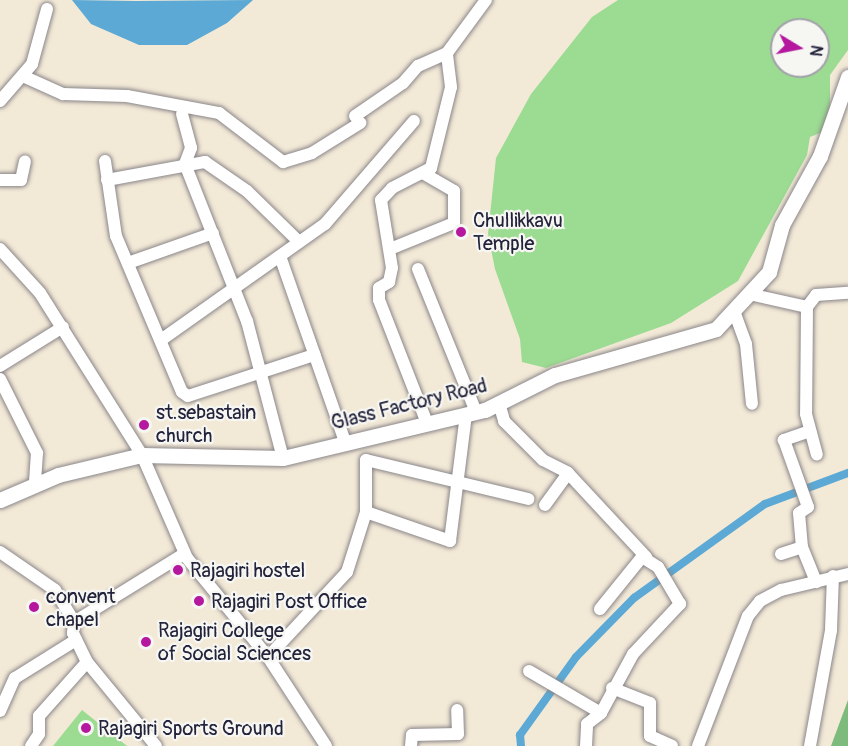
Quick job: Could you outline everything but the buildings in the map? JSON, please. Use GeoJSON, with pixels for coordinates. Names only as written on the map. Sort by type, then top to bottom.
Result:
{"type":"FeatureCollection","features":[{"type":"Feature","properties":{"kind":"main road","name":"Glass Factory Road"},"geometry":{"type":"LineString","coordinates":[[0,500],[35,485],[142,454],[284,458],[471,413],[499,403],[555,375],[717,329],[769,272],[782,225],[820,156],[848,77]]}},
{"type":"Feature","properties":{"kind":"street"},"geometry":{"type":"LineString","coordinates":[[25,77],[63,94],[127,96],[219,113],[283,162],[312,153],[403,83],[418,66],[447,53],[486,0]]}},
{"type":"Feature","properties":{"kind":"street"},"geometry":{"type":"LineString","coordinates":[[0,101],[25,77],[47,9]]}},
{"type":"Feature","properties":{"kind":"street"},"geometry":{"type":"LineString","coordinates":[[427,423],[379,300],[379,288],[389,282],[390,249],[381,200],[392,188],[425,174],[431,168],[451,87],[447,53]]}},
{"type":"Feature","properties":{"kind":"street"},"geometry":{"type":"LineString","coordinates":[[182,114],[191,148],[185,164],[213,232],[262,371],[284,458]]}},
{"type":"Feature","properties":{"kind":"street"},"geometry":{"type":"LineString","coordinates":[[161,340],[280,259],[334,215],[367,170],[414,121]]}},
{"type":"Feature","properties":{"kind":"street"},"geometry":{"type":"LineString","coordinates":[[0,180],[21,180],[25,161]]}},
{"type":"Feature","properties":{"kind":"street"},"geometry":{"type":"LineString","coordinates":[[105,161],[116,236],[188,396],[314,355]]}},
{"type":"Feature","properties":{"kind":"street"},"geometry":{"type":"LineString","coordinates":[[107,180],[205,162],[219,167],[299,242]]}},
{"type":"Feature","properties":{"kind":"street"},"geometry":{"type":"LineString","coordinates":[[390,249],[454,223],[454,191],[425,174]]}},
{"type":"Feature","properties":{"kind":"street"},"geometry":{"type":"LineString","coordinates":[[128,263],[213,232]]}},
{"type":"Feature","properties":{"kind":"street"},"geometry":{"type":"LineString","coordinates":[[0,249],[63,327],[142,454],[184,554],[267,657],[326,746]]}},
{"type":"Feature","properties":{"kind":"street"},"geometry":{"type":"LineString","coordinates":[[0,269],[9,259]]}},
{"type":"Feature","properties":{"kind":"street"},"geometry":{"type":"LineString","coordinates":[[280,259],[345,442]]}},
{"type":"Feature","properties":{"kind":"street"},"geometry":{"type":"LineString","coordinates":[[366,512],[450,541],[471,413],[418,269]]}},
{"type":"Feature","properties":{"kind":"street"},"geometry":{"type":"LineString","coordinates":[[817,455],[806,414],[807,307],[816,295],[848,293]]}},
{"type":"Feature","properties":{"kind":"street"},"geometry":{"type":"LineString","coordinates":[[749,294],[807,307]]}},
{"type":"Feature","properties":{"kind":"street"},"geometry":{"type":"LineString","coordinates":[[734,311],[746,344],[752,404]]}},
{"type":"Feature","properties":{"kind":"street"},"geometry":{"type":"LineString","coordinates":[[0,366],[63,327]]}},
{"type":"Feature","properties":{"kind":"street"},"geometry":{"type":"LineString","coordinates":[[0,378],[38,453],[35,485]]}},
{"type":"Feature","properties":{"kind":"street"},"geometry":{"type":"LineString","coordinates":[[499,403],[504,421],[543,460],[568,473],[664,575],[680,604],[633,654],[612,688],[602,713],[587,724],[586,746]]}},
{"type":"Feature","properties":{"kind":"street"},"geometry":{"type":"LineString","coordinates":[[810,431],[784,440],[808,507],[799,513],[802,547],[816,582]]}},
{"type":"Feature","properties":{"kind":"street"},"geometry":{"type":"LineString","coordinates":[[267,657],[345,577],[366,512],[365,437]]}},
{"type":"Feature","properties":{"kind":"street"},"geometry":{"type":"LineString","coordinates":[[366,460],[528,499]]}},
{"type":"Feature","properties":{"kind":"street"},"geometry":{"type":"LineString","coordinates":[[545,505],[568,473]]}},
{"type":"Feature","properties":{"kind":"street"},"geometry":{"type":"LineString","coordinates":[[781,554],[802,547]]}},
{"type":"Feature","properties":{"kind":"street"},"geometry":{"type":"LineString","coordinates":[[0,552],[55,590],[74,622],[76,640],[87,662],[156,746]]}},
{"type":"Feature","properties":{"kind":"street"},"geometry":{"type":"LineString","coordinates":[[74,622],[184,554]]}},
{"type":"Feature","properties":{"kind":"street"},"geometry":{"type":"LineString","coordinates":[[600,609],[646,557]]}},
{"type":"Feature","properties":{"kind":"street"},"geometry":{"type":"LineString","coordinates":[[698,746],[748,616],[781,590],[848,574]]}},
{"type":"Feature","properties":{"kind":"street"},"geometry":{"type":"LineString","coordinates":[[810,746],[831,630],[833,576]]}},
{"type":"Feature","properties":{"kind":"street"},"geometry":{"type":"LineString","coordinates":[[0,711],[15,678],[76,640]]}},
{"type":"Feature","properties":{"kind":"street"},"geometry":{"type":"LineString","coordinates":[[32,746],[39,734],[39,716],[87,662]]}},
{"type":"Feature","properties":{"kind":"street"},"geometry":{"type":"LineString","coordinates":[[529,671],[602,713]]}},
{"type":"Feature","properties":{"kind":"street"},"geometry":{"type":"LineString","coordinates":[[612,688],[650,703],[650,736],[672,746]]}},
{"type":"Feature","properties":{"kind":"street"},"geometry":{"type":"LineString","coordinates":[[411,746],[412,735],[458,734],[457,710]]}},
{"type":"Feature","properties":{"kind":"green space"},"geometry":{"type":"Polygon","coordinates":[[[618,0],[848,0],[848,50],[830,75],[830,18],[770,18],[770,78],[830,78],[830,129],[810,137],[807,155],[738,281],[671,323],[546,368],[522,362],[520,339],[495,269],[488,234],[496,158],[531,94],[592,17],[618,0]]]}},
{"type":"Feature","properties":{"kind":"green space"},"geometry":{"type":"Polygon","coordinates":[[[848,700],[848,746],[831,746],[848,700]]]}},
{"type":"Feature","properties":{"kind":"green space","name":"Rajagiri Sports Ground"},"geometry":{"type":"Polygon","coordinates":[[[82,710],[127,746],[53,746],[82,710]]]}},
{"type":"Feature","properties":{"kind":"water"},"geometry":{"type":"Polygon","coordinates":[[[72,0],[253,0],[227,23],[187,45],[139,45],[91,24],[72,0]]]}},
{"type":"Feature","properties":{"kind":"waterway"},"geometry":{"type":"LineString","coordinates":[[521,746],[520,735],[576,657],[634,598],[765,504],[848,473]]}},
{"type":"Feature","properties":{"kind":"place","name":"Chullikkavu Temple"},"geometry":{"type":"Point","coordinates":[461,232]}},
{"type":"Feature","properties":{"kind":"place","name":"st.sebastain church"},"geometry":{"type":"Point","coordinates":[144,425]}},
{"type":"Feature","properties":{"kind":"place","name":"Rajagiri hostel"},"geometry":{"type":"Point","coordinates":[178,570]}},
{"type":"Feature","properties":{"kind":"place","name":"Rajagiri Post Office"},"geometry":{"type":"Point","coordinates":[199,601]}},
{"type":"Feature","properties":{"kind":"place","name":"convent chapel"},"geometry":{"type":"Point","coordinates":[34,607]}},
{"type":"Feature","properties":{"kind":"place","name":"Rajagiri College of Social Sciences"},"geometry":{"type":"Point","coordinates":[146,642]}},
{"type":"Feature","properties":{"kind":"place","name":"Rajagiri Sports Ground"},"geometry":{"type":"Point","coordinates":[86,728]}}]}
